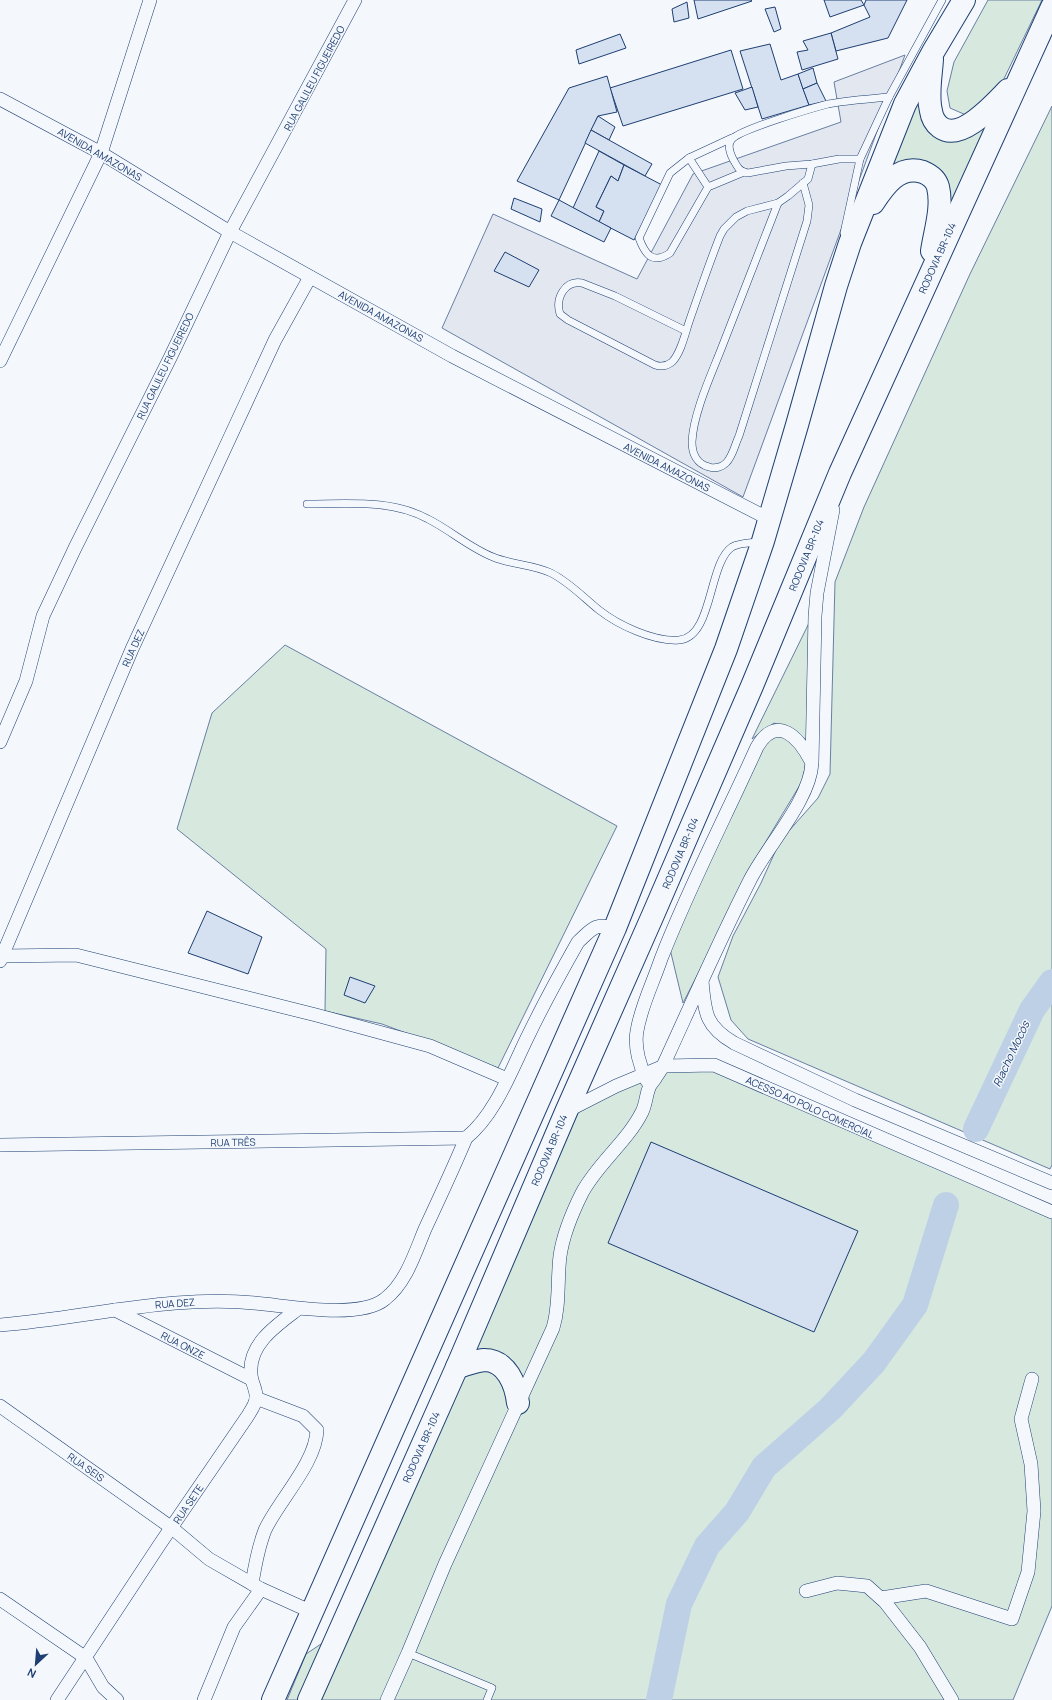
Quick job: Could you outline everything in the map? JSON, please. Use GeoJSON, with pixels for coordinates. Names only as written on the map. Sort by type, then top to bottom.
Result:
{"type":"FeatureCollection","features":[{"type":"Feature","properties":{"kind":"highway"},"geometry":{"type":"LineString","coordinates":[[273,1700],[615,928],[667,796],[711,691],[763,541],[850,243],[905,104],[933,52],[964,0]]}},
{"type":"Feature","properties":{"kind":"highway","name":"RODOVIA BR-104"},"geometry":{"type":"LineString","coordinates":[[309,1700],[457,1367],[566,1112],[752,686],[840,473],[1052,7]]}},
{"type":"Feature","properties":{"kind":"highway"},"geometry":{"type":"LineString","coordinates":[[933,52],[930,102],[931,112],[935,123],[945,130],[959,129],[971,124],[986,112],[1018,80]]}},
{"type":"Feature","properties":{"kind":"highway"},"geometry":{"type":"LineString","coordinates":[[850,243],[880,192],[894,176],[910,170],[917,170],[929,174],[937,184],[939,200],[937,222],[926,282]]}},
{"type":"Feature","properties":{"kind":"highway"},"geometry":{"type":"LineString","coordinates":[[457,1367],[483,1360],[503,1367],[514,1383],[518,1403]]}},
{"type":"Feature","properties":{"kind":"street"},"geometry":{"type":"LineString","coordinates":[[0,362],[101,153],[150,0]]}},
{"type":"Feature","properties":{"kind":"street","name":"RUA GALILEU FIGUEIREDO"},"geometry":{"type":"LineString","coordinates":[[0,742],[26,681],[43,616],[230,232],[355,0]]}},
{"type":"Feature","properties":{"kind":"street","name":"AVENIDA AMAZONAS"},"geometry":{"type":"LineString","coordinates":[[0,99],[101,153],[230,232],[452,356],[769,520]]}},
{"type":"Feature","properties":{"kind":"street","name":"RUA DEZ"},"geometry":{"type":"LineString","coordinates":[[1,958],[132,649],[275,340],[310,277]]}},
{"type":"Feature","properties":{"kind":"street"},"geometry":{"type":"LineString","coordinates":[[387,1700],[408,1653],[444,1564],[553,1328],[558,1314],[560,1255],[571,1216],[582,1192],[639,1117],[645,1105],[649,1087],[664,1066],[702,980],[754,873],[806,789],[812,763],[816,601],[840,473]]}},
{"type":"Feature","properties":{"kind":"street"},"geometry":{"type":"LineString","coordinates":[[649,1087],[638,1055],[636,1039],[645,1002],[680,913],[757,747],[767,734],[780,730],[786,732],[804,747],[812,763]]}},
{"type":"Feature","properties":{"kind":"street"},"geometry":{"type":"LineString","coordinates":[[466,1138],[475,1132],[488,1116],[543,1006],[578,942],[588,932],[598,926],[604,925],[615,928]]}},
{"type":"Feature","properties":{"kind":"street"},"geometry":{"type":"LineString","coordinates":[[1,958],[76,955],[161,978],[316,1015],[430,1046],[507,1079]]}},
{"type":"Feature","properties":{"kind":"street"},"geometry":{"type":"LineString","coordinates":[[702,980],[704,1007],[710,1023],[719,1034],[734,1043],[855,1100],[1052,1183]]}},
{"type":"Feature","properties":{"kind":"street","name":"ACESSO AO POLO COMERCIAL"},"geometry":{"type":"LineString","coordinates":[[566,1112],[644,1074],[664,1066],[714,1065],[1052,1212]]}},
{"type":"Feature","properties":{"kind":"street","name":"RUA DEZ"},"geometry":{"type":"LineString","coordinates":[[0,1325],[155,1304],[217,1301],[263,1304],[298,1309],[352,1310],[373,1306],[384,1300],[400,1281],[411,1262],[466,1138]]}},
{"type":"Feature","properties":{"kind":"street","name":"RUA TRÊS"},"geometry":{"type":"LineString","coordinates":[[0,1145],[466,1138]]}},
{"type":"Feature","properties":{"kind":"street"},"geometry":{"type":"LineString","coordinates":[[204,1700],[234,1627],[256,1586],[256,1554],[266,1529],[309,1457],[316,1441],[316,1430],[303,1416],[256,1398],[251,1379],[252,1363],[259,1344],[265,1336],[298,1309]]}},
{"type":"Feature","properties":{"kind":"street","name":"RUA ONZE"},"geometry":{"type":"LineString","coordinates":[[115,1310],[251,1379]]}},
{"type":"Feature","properties":{"kind":"street"},"geometry":{"type":"LineString","coordinates":[[881,1598],[926,1591],[1012,1619],[1028,1572],[1034,1511],[1031,1464],[1021,1419],[1032,1379]]}},
{"type":"Feature","properties":{"kind":"street","name":"RUA SETE"},"geometry":{"type":"LineString","coordinates":[[58,1700],[132,1587],[247,1418],[256,1398]]}},
{"type":"Feature","properties":{"kind":"street","name":"RUA SEIS"},"geometry":{"type":"LineString","coordinates":[[0,1406],[172,1528],[209,1559],[256,1586],[312,1612]]}},
{"type":"Feature","properties":{"kind":"street"},"geometry":{"type":"LineString","coordinates":[[806,1591],[837,1583],[867,1586],[881,1598],[920,1647],[952,1700]]}},
{"type":"Feature","properties":{"kind":"street"},"geometry":{"type":"LineString","coordinates":[[0,1599],[86,1658],[103,1687],[117,1700]]}},
{"type":"Feature","properties":{"kind":"lane"},"geometry":{"type":"LineString","coordinates":[[840,273],[843,235],[860,159],[889,97],[942,0]]}},
{"type":"Feature","properties":{"kind":"lane"},"geometry":{"type":"LineString","coordinates":[[744,172],[708,187],[670,253],[666,256],[653,258],[646,253],[639,238],[670,173],[689,158],[752,128],[828,104],[889,97]]}},
{"type":"Feature","properties":{"kind":"lane"},"geometry":{"type":"LineString","coordinates":[[732,138],[730,152],[738,168],[748,173],[786,166],[812,164],[839,158],[860,159]]}},
{"type":"Feature","properties":{"kind":"lane"},"geometry":{"type":"LineString","coordinates":[[689,158],[708,187]]}},
{"type":"Feature","properties":{"kind":"lane"},"geometry":{"type":"LineString","coordinates":[[686,331],[615,296],[582,283],[577,282],[569,285],[561,294],[558,302],[560,314],[568,320],[659,366],[667,365],[674,359],[686,331],[724,229],[736,217],[747,211],[778,202],[808,179],[812,164]]}},
{"type":"Feature","properties":{"kind":"lane"},"geometry":{"type":"LineString","coordinates":[[778,202],[696,418],[692,443],[694,454],[698,462],[708,467],[715,468],[726,464],[739,436],[807,221],[809,205],[803,183]]}},
{"type":"Feature","properties":{"kind":"lane"},"geometry":{"type":"LineString","coordinates":[[306,504],[384,505],[413,512],[434,522],[492,557],[540,568],[552,573],[612,619],[623,625],[647,634],[670,640],[685,639],[695,632],[702,618],[720,566],[727,552],[735,546],[763,541]]}},
{"type":"Feature","properties":{"kind":"lane"},"geometry":{"type":"LineString","coordinates":[[408,1653],[492,1688],[487,1700]]}},
{"type":"Feature","properties":{"kind":"shaded area"},"geometry":{"type":"Polygon","coordinates":[[[988,0],[1042,0],[1000,87],[966,115],[950,108],[947,91],[954,62],[988,0]]]}},
{"type":"Feature","properties":{"kind":"shaded area"},"geometry":{"type":"Polygon","coordinates":[[[929,52],[927,100],[948,134],[1022,80],[943,273],[940,177],[884,180],[929,52]]]}},
{"type":"Feature","properties":{"kind":"shaded area"},"geometry":{"type":"Polygon","coordinates":[[[905,55],[743,497],[442,328],[493,214],[637,279],[693,174],[841,122],[834,82],[905,55]]]}},
{"type":"Feature","properties":{"kind":"shaded area"},"geometry":{"type":"Polygon","coordinates":[[[1052,106],[1052,1165],[1050,1169],[748,1039],[731,1020],[718,977],[733,936],[761,883],[780,841],[818,798],[830,774],[835,582],[864,507],[970,274],[1052,106]]]}},
{"type":"Feature","properties":{"kind":"shaded area"},"geometry":{"type":"Polygon","coordinates":[[[809,623],[808,741],[793,731],[774,723],[752,739],[809,623]]]}},
{"type":"Feature","properties":{"kind":"shaded area"},"geometry":{"type":"Polygon","coordinates":[[[285,645],[617,826],[498,1068],[382,1024],[325,1011],[326,949],[177,829],[212,713],[285,645]]]}},
{"type":"Feature","properties":{"kind":"shaded area"},"geometry":{"type":"Polygon","coordinates":[[[776,736],[787,737],[806,761],[803,780],[762,848],[683,1003],[670,949],[763,744],[776,736]]]}},
{"type":"Feature","properties":{"kind":"shaded area"},"geometry":{"type":"Polygon","coordinates":[[[714,1068],[1052,1213],[1052,1606],[1013,1700],[314,1700],[572,1116],[647,1074],[714,1068]]]}},
{"type":"Feature","properties":{"kind":"shaded area"},"geometry":{"type":"Polygon","coordinates":[[[324,1642],[300,1700],[287,1700],[306,1654],[324,1642]]]}},
{"type":"Feature","properties":{"kind":"building"},"geometry":{"type":"Polygon","coordinates":[[[694,0],[751,0],[752,1],[698,19],[694,0]]]}},
{"type":"Feature","properties":{"kind":"building"},"geometry":{"type":"Polygon","coordinates":[[[824,0],[861,0],[864,5],[830,17],[824,0]]]}},
{"type":"Feature","properties":{"kind":"building"},"geometry":{"type":"Polygon","coordinates":[[[866,0],[907,0],[888,38],[836,51],[831,33],[870,17],[864,5],[866,0]]]}},
{"type":"Feature","properties":{"kind":"building"},"geometry":{"type":"Polygon","coordinates":[[[687,2],[689,18],[674,22],[672,9],[687,2]]]}},
{"type":"Feature","properties":{"kind":"building"},"geometry":{"type":"Polygon","coordinates":[[[775,7],[781,29],[774,32],[765,9],[775,7]]]}},
{"type":"Feature","properties":{"kind":"building"},"geometry":{"type":"Polygon","coordinates":[[[831,33],[838,59],[802,70],[797,52],[808,50],[803,41],[831,33]]]}},
{"type":"Feature","properties":{"kind":"building"},"geometry":{"type":"Polygon","coordinates":[[[620,34],[626,48],[579,64],[576,50],[620,34]]]}},
{"type":"Feature","properties":{"kind":"building"},"geometry":{"type":"Polygon","coordinates":[[[770,44],[781,80],[798,74],[809,105],[762,119],[740,51],[770,44]]]}},
{"type":"Feature","properties":{"kind":"building"},"geometry":{"type":"Polygon","coordinates":[[[731,50],[743,89],[623,126],[610,88],[731,50]]]}},
{"type":"Feature","properties":{"kind":"building"},"geometry":{"type":"Polygon","coordinates":[[[813,68],[817,83],[803,89],[798,74],[813,68]]]}},
{"type":"Feature","properties":{"kind":"building"},"geometry":{"type":"Polygon","coordinates":[[[607,76],[617,112],[598,116],[559,200],[517,181],[569,88],[607,76]]]}},
{"type":"Feature","properties":{"kind":"building"},"geometry":{"type":"Polygon","coordinates":[[[817,83],[826,101],[809,105],[803,89],[817,83]]]}},
{"type":"Feature","properties":{"kind":"building"},"geometry":{"type":"Polygon","coordinates":[[[752,87],[758,107],[745,110],[735,93],[752,87]]]}},
{"type":"Feature","properties":{"kind":"building"},"geometry":{"type":"Polygon","coordinates":[[[598,116],[615,127],[609,140],[591,130],[598,116]]]}},
{"type":"Feature","properties":{"kind":"building"},"geometry":{"type":"Polygon","coordinates":[[[591,130],[652,164],[645,176],[585,143],[591,130]]]}},
{"type":"Feature","properties":{"kind":"building"},"geometry":{"type":"Polygon","coordinates":[[[599,151],[624,165],[618,181],[611,176],[596,207],[604,211],[599,222],[573,208],[599,151]]]}},
{"type":"Feature","properties":{"kind":"building"},"geometry":{"type":"Polygon","coordinates":[[[624,165],[662,185],[634,240],[599,222],[604,211],[596,207],[611,176],[618,181],[624,165]]]}},
{"type":"Feature","properties":{"kind":"building"},"geometry":{"type":"Polygon","coordinates":[[[514,198],[542,209],[540,222],[511,209],[514,198]]]}},
{"type":"Feature","properties":{"kind":"building"},"geometry":{"type":"Polygon","coordinates":[[[559,200],[611,228],[604,242],[551,216],[559,200]]]}},
{"type":"Feature","properties":{"kind":"building"},"geometry":{"type":"Polygon","coordinates":[[[505,252],[539,270],[529,287],[494,271],[505,252]]]}},
{"type":"Feature","properties":{"kind":"building"},"geometry":{"type":"Polygon","coordinates":[[[207,911],[262,937],[248,974],[188,953],[207,911]]]}},
{"type":"Feature","properties":{"kind":"building"},"geometry":{"type":"Polygon","coordinates":[[[350,977],[375,986],[365,1003],[344,995],[350,977]]]}},
{"type":"Feature","properties":{"kind":"building"},"geometry":{"type":"Polygon","coordinates":[[[651,1142],[858,1231],[814,1332],[608,1243],[651,1142]]]}},
{"type":"Feature","properties":{"kind":"waterway","name":"Riacho Mocós"},"geometry":{"type":"LineString","coordinates":[[976,1129],[1032,1010],[1052,982]]}},
{"type":"Feature","properties":{"kind":"waterway"},"geometry":{"type":"LineString","coordinates":[[659,1700],[679,1604],[707,1546],[737,1512],[764,1467],[830,1409],[874,1362],[915,1305],[946,1205]]}}]}
